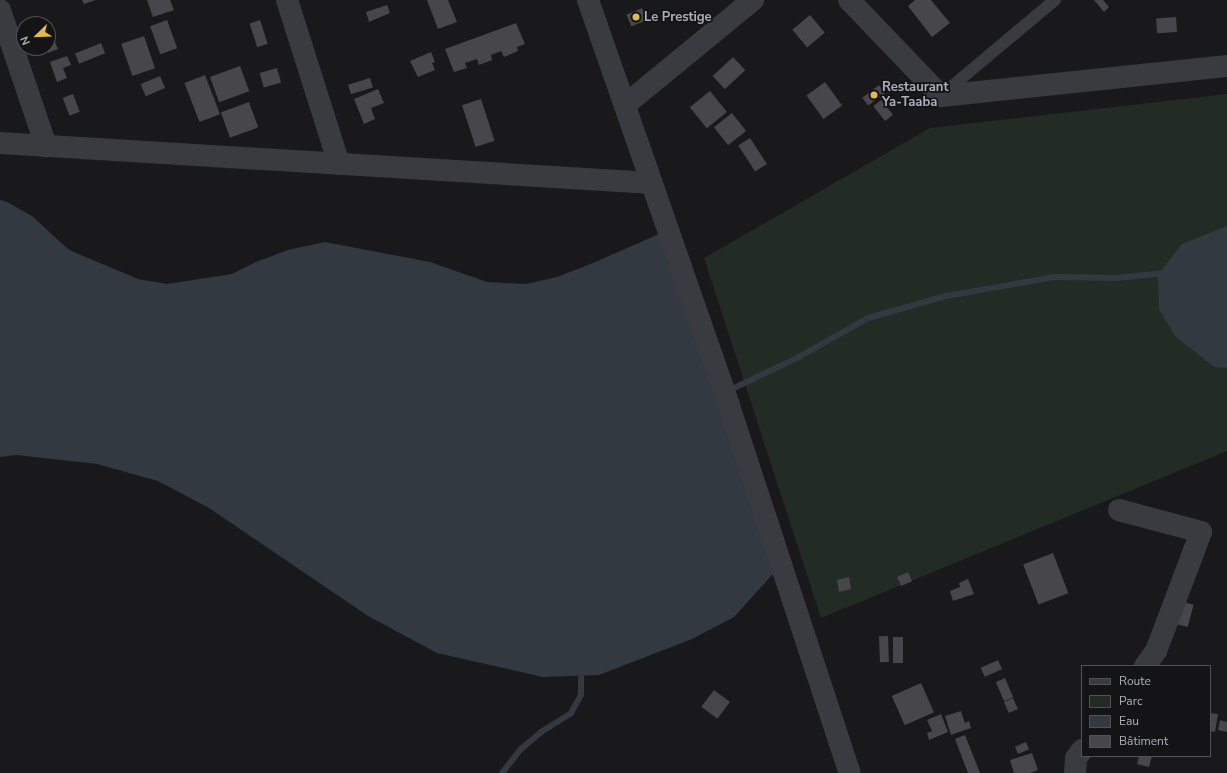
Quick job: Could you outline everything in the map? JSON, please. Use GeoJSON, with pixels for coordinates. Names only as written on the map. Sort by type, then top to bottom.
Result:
{"type":"FeatureCollection","features":[{"type":"Feature","properties":{"kind":"street"},"geometry":{"type":"LineString","coordinates":[[287,0],[339,164]]}},
{"type":"Feature","properties":{"kind":"street"},"geometry":{"type":"LineString","coordinates":[[588,0],[729,406],[850,773]]}},
{"type":"Feature","properties":{"kind":"street"},"geometry":{"type":"LineString","coordinates":[[625,105],[753,0]]}},
{"type":"Feature","properties":{"kind":"street"},"geometry":{"type":"LineString","coordinates":[[849,0],[941,96],[1227,66]]}},
{"type":"Feature","properties":{"kind":"street"},"geometry":{"type":"LineString","coordinates":[[0,10],[46,146]]}},
{"type":"Feature","properties":{"kind":"street"},"geometry":{"type":"LineString","coordinates":[[0,143],[652,183]]}},
{"type":"Feature","properties":{"kind":"street"},"geometry":{"type":"LineString","coordinates":[[1119,510],[1201,532],[1156,651],[1146,665]]}},
{"type":"Feature","properties":{"kind":"street"},"geometry":{"type":"LineString","coordinates":[[1075,773],[1076,758],[1081,751]]}},
{"type":"Feature","properties":{"kind":"lane"},"geometry":{"type":"LineString","coordinates":[[941,96],[1055,0]]}},
{"type":"Feature","properties":{"kind":"green space"},"geometry":{"type":"Polygon","coordinates":[[[1227,94],[1227,451],[821,618],[704,258],[930,128],[1227,94]]]}},
{"type":"Feature","properties":{"kind":"water"},"geometry":{"type":"Polygon","coordinates":[[[0,200],[7,202],[32,216],[69,250],[138,279],[167,284],[232,274],[256,262],[288,250],[325,242],[430,262],[487,282],[526,284],[557,277],[668,230],[781,565],[734,617],[692,639],[599,675],[543,677],[437,653],[368,616],[209,508],[158,481],[97,464],[16,455],[0,457],[0,200]]]}},
{"type":"Feature","properties":{"kind":"water"},"geometry":{"type":"Polygon","coordinates":[[[1227,226],[1227,368],[1214,367],[1175,336],[1159,309],[1158,275],[1182,244],[1227,226]]]}},
{"type":"Feature","properties":{"kind":"building"},"geometry":{"type":"Polygon","coordinates":[[[82,0],[96,0],[84,4],[82,0]]]}},
{"type":"Feature","properties":{"kind":"building"},"geometry":{"type":"Polygon","coordinates":[[[147,0],[170,0],[174,10],[153,17],[147,0]]]}},
{"type":"Feature","properties":{"kind":"building"},"geometry":{"type":"Polygon","coordinates":[[[427,0],[448,0],[457,22],[438,29],[427,0]]]}},
{"type":"Feature","properties":{"kind":"building"},"geometry":{"type":"Polygon","coordinates":[[[915,0],[931,0],[950,23],[932,37],[908,6],[915,0]]]}},
{"type":"Feature","properties":{"kind":"building"},"geometry":{"type":"Polygon","coordinates":[[[1094,0],[1103,0],[1109,7],[1104,12],[1094,0]]]}},
{"type":"Feature","properties":{"kind":"building"},"geometry":{"type":"Polygon","coordinates":[[[387,5],[390,13],[369,22],[366,12],[387,5]]]}},
{"type":"Feature","properties":{"kind":"building"},"geometry":{"type":"Polygon","coordinates":[[[642,8],[647,20],[631,27],[626,15],[642,8]]]}},
{"type":"Feature","properties":{"kind":"building"},"geometry":{"type":"Polygon","coordinates":[[[810,15],[825,33],[807,47],[792,30],[810,15]]]}},
{"type":"Feature","properties":{"kind":"building"},"geometry":{"type":"Polygon","coordinates":[[[1176,17],[1177,32],[1157,33],[1156,18],[1176,17]]]}},
{"type":"Feature","properties":{"kind":"building"},"geometry":{"type":"Polygon","coordinates":[[[167,20],[177,48],[160,54],[150,26],[167,20]]]}},
{"type":"Feature","properties":{"kind":"building"},"geometry":{"type":"Polygon","coordinates":[[[260,20],[268,44],[257,47],[250,23],[260,20]]]}},
{"type":"Feature","properties":{"kind":"building"},"geometry":{"type":"Polygon","coordinates":[[[516,23],[525,44],[517,47],[518,51],[504,57],[501,51],[491,55],[492,60],[479,65],[477,59],[465,63],[467,68],[454,72],[445,49],[516,23]]]}},
{"type":"Feature","properties":{"kind":"building"},"geometry":{"type":"Polygon","coordinates":[[[144,36],[155,68],[132,76],[121,44],[144,36]]]}},
{"type":"Feature","properties":{"kind":"building"},"geometry":{"type":"Polygon","coordinates":[[[101,43],[105,53],[79,64],[75,53],[101,43]]]}},
{"type":"Feature","properties":{"kind":"building"},"geometry":{"type":"Polygon","coordinates":[[[431,52],[435,62],[432,63],[435,70],[418,77],[410,61],[431,52]]]}},
{"type":"Feature","properties":{"kind":"building"},"geometry":{"type":"Polygon","coordinates":[[[67,56],[71,65],[63,68],[67,78],[57,82],[50,62],[67,56]]]}},
{"type":"Feature","properties":{"kind":"building"},"geometry":{"type":"Polygon","coordinates":[[[733,57],[745,70],[725,89],[713,76],[733,57]]]}},
{"type":"Feature","properties":{"kind":"building"},"geometry":{"type":"Polygon","coordinates":[[[240,66],[249,91],[219,102],[210,77],[240,66]]]}},
{"type":"Feature","properties":{"kind":"building"},"geometry":{"type":"Polygon","coordinates":[[[277,68],[281,82],[264,87],[260,73],[277,68]]]}},
{"type":"Feature","properties":{"kind":"building"},"geometry":{"type":"Polygon","coordinates":[[[205,75],[220,114],[200,122],[184,83],[205,75]]]}},
{"type":"Feature","properties":{"kind":"building"},"geometry":{"type":"Polygon","coordinates":[[[160,76],[165,88],[146,96],[141,84],[160,76]]]}},
{"type":"Feature","properties":{"kind":"building"},"geometry":{"type":"Polygon","coordinates":[[[370,78],[373,88],[351,94],[348,85],[370,78]]]}},
{"type":"Feature","properties":{"kind":"building"},"geometry":{"type":"Polygon","coordinates":[[[825,82],[842,105],[823,119],[806,96],[825,82]]]}},
{"type":"Feature","properties":{"kind":"building"},"geometry":{"type":"Polygon","coordinates":[[[879,85],[885,93],[868,106],[862,98],[879,85]]]}},
{"type":"Feature","properties":{"kind":"building"},"geometry":{"type":"Polygon","coordinates":[[[378,89],[384,103],[371,108],[375,119],[364,124],[354,99],[378,89]]]}},
{"type":"Feature","properties":{"kind":"building"},"geometry":{"type":"Polygon","coordinates":[[[710,91],[727,112],[707,128],[690,107],[710,91]]]}},
{"type":"Feature","properties":{"kind":"building"},"geometry":{"type":"Polygon","coordinates":[[[73,94],[80,112],[70,116],[63,98],[73,94]]]}},
{"type":"Feature","properties":{"kind":"building"},"geometry":{"type":"Polygon","coordinates":[[[481,99],[495,141],[476,147],[462,105],[481,99]]]}},
{"type":"Feature","properties":{"kind":"building"},"geometry":{"type":"Polygon","coordinates":[[[881,100],[893,115],[885,121],[873,106],[881,100]]]}},
{"type":"Feature","properties":{"kind":"building"},"geometry":{"type":"Polygon","coordinates":[[[249,102],[258,127],[230,138],[221,112],[249,102]]]}},
{"type":"Feature","properties":{"kind":"building"},"geometry":{"type":"Polygon","coordinates":[[[732,113],[746,131],[728,145],[714,127],[732,113]]]}},
{"type":"Feature","properties":{"kind":"building"},"geometry":{"type":"Polygon","coordinates":[[[750,138],[767,164],[755,172],[738,146],[750,138]]]}},
{"type":"Feature","properties":{"kind":"building"},"geometry":{"type":"Polygon","coordinates":[[[1053,553],[1068,593],[1039,605],[1023,564],[1053,553]]]}},
{"type":"Feature","properties":{"kind":"building"},"geometry":{"type":"Polygon","coordinates":[[[908,572],[912,581],[901,586],[897,577],[908,572]]]}},
{"type":"Feature","properties":{"kind":"building"},"geometry":{"type":"Polygon","coordinates":[[[849,577],[851,589],[839,592],[837,580],[849,577]]]}},
{"type":"Feature","properties":{"kind":"building"},"geometry":{"type":"Polygon","coordinates":[[[968,579],[974,594],[953,601],[950,591],[960,587],[959,583],[968,579]]]}},
{"type":"Feature","properties":{"kind":"building"},"geometry":{"type":"Polygon","coordinates":[[[1183,602],[1194,605],[1188,627],[1177,624],[1183,602]]]}},
{"type":"Feature","properties":{"kind":"building"},"geometry":{"type":"Polygon","coordinates":[[[879,636],[888,636],[889,662],[880,662],[879,636]]]}},
{"type":"Feature","properties":{"kind":"building"},"geometry":{"type":"Polygon","coordinates":[[[893,637],[903,637],[903,663],[893,663],[893,637]]]}},
{"type":"Feature","properties":{"kind":"building"},"geometry":{"type":"Polygon","coordinates":[[[998,660],[1002,669],[985,677],[981,668],[998,660]]]}},
{"type":"Feature","properties":{"kind":"building"},"geometry":{"type":"Polygon","coordinates":[[[1005,678],[1013,697],[1004,701],[996,682],[1005,678]]]}},
{"type":"Feature","properties":{"kind":"building"},"geometry":{"type":"Polygon","coordinates":[[[921,683],[934,712],[905,725],[892,696],[921,683]]]}},
{"type":"Feature","properties":{"kind":"building"},"geometry":{"type":"Polygon","coordinates":[[[714,690],[730,702],[717,719],[701,707],[714,690]]]}},
{"type":"Feature","properties":{"kind":"building"},"geometry":{"type":"Polygon","coordinates":[[[1013,698],[1018,709],[1009,713],[1004,702],[1013,698]]]}},
{"type":"Feature","properties":{"kind":"building"},"geometry":{"type":"Polygon","coordinates":[[[961,711],[965,723],[969,721],[971,728],[951,735],[945,716],[961,711]]]}},
{"type":"Feature","properties":{"kind":"building"},"geometry":{"type":"Polygon","coordinates":[[[1211,713],[1218,714],[1215,732],[1211,731],[1211,713]]]}},
{"type":"Feature","properties":{"kind":"building"},"geometry":{"type":"Polygon","coordinates":[[[941,714],[948,732],[929,740],[927,733],[932,731],[927,720],[941,714]]]}},
{"type":"Feature","properties":{"kind":"building"},"geometry":{"type":"Polygon","coordinates":[[[1220,720],[1227,722],[1227,732],[1218,730],[1220,720]]]}},
{"type":"Feature","properties":{"kind":"building"},"geometry":{"type":"Polygon","coordinates":[[[965,735],[980,773],[968,773],[955,739],[965,735]]]}},
{"type":"Feature","properties":{"kind":"building"},"geometry":{"type":"Polygon","coordinates":[[[1026,742],[1029,749],[1018,754],[1015,747],[1026,742]]]}},
{"type":"Feature","properties":{"kind":"building"},"geometry":{"type":"Polygon","coordinates":[[[1032,753],[1038,770],[1030,773],[1014,773],[1010,760],[1032,753]]]}},
{"type":"Feature","properties":{"kind":"building"},"geometry":{"type":"Polygon","coordinates":[[[1139,757],[1152,757],[1149,767],[1137,764],[1139,757]]]}},
{"type":"Feature","properties":{"kind":"waterway"},"geometry":{"type":"LineString","coordinates":[[732,389],[799,357],[868,318],[946,296],[1055,277],[1116,278],[1166,273]]}},
{"type":"Feature","properties":{"kind":"waterway"},"geometry":{"type":"LineString","coordinates":[[502,773],[521,749],[541,732],[571,713],[581,695],[581,676]]}},
{"type":"Feature","properties":{"kind":"place","name":"Le Prestige"},"geometry":{"type":"Point","coordinates":[636,17]}},
{"type":"Feature","properties":{"kind":"place","name":"Restaurant Ya-Taaba"},"geometry":{"type":"Point","coordinates":[874,95]}}]}
